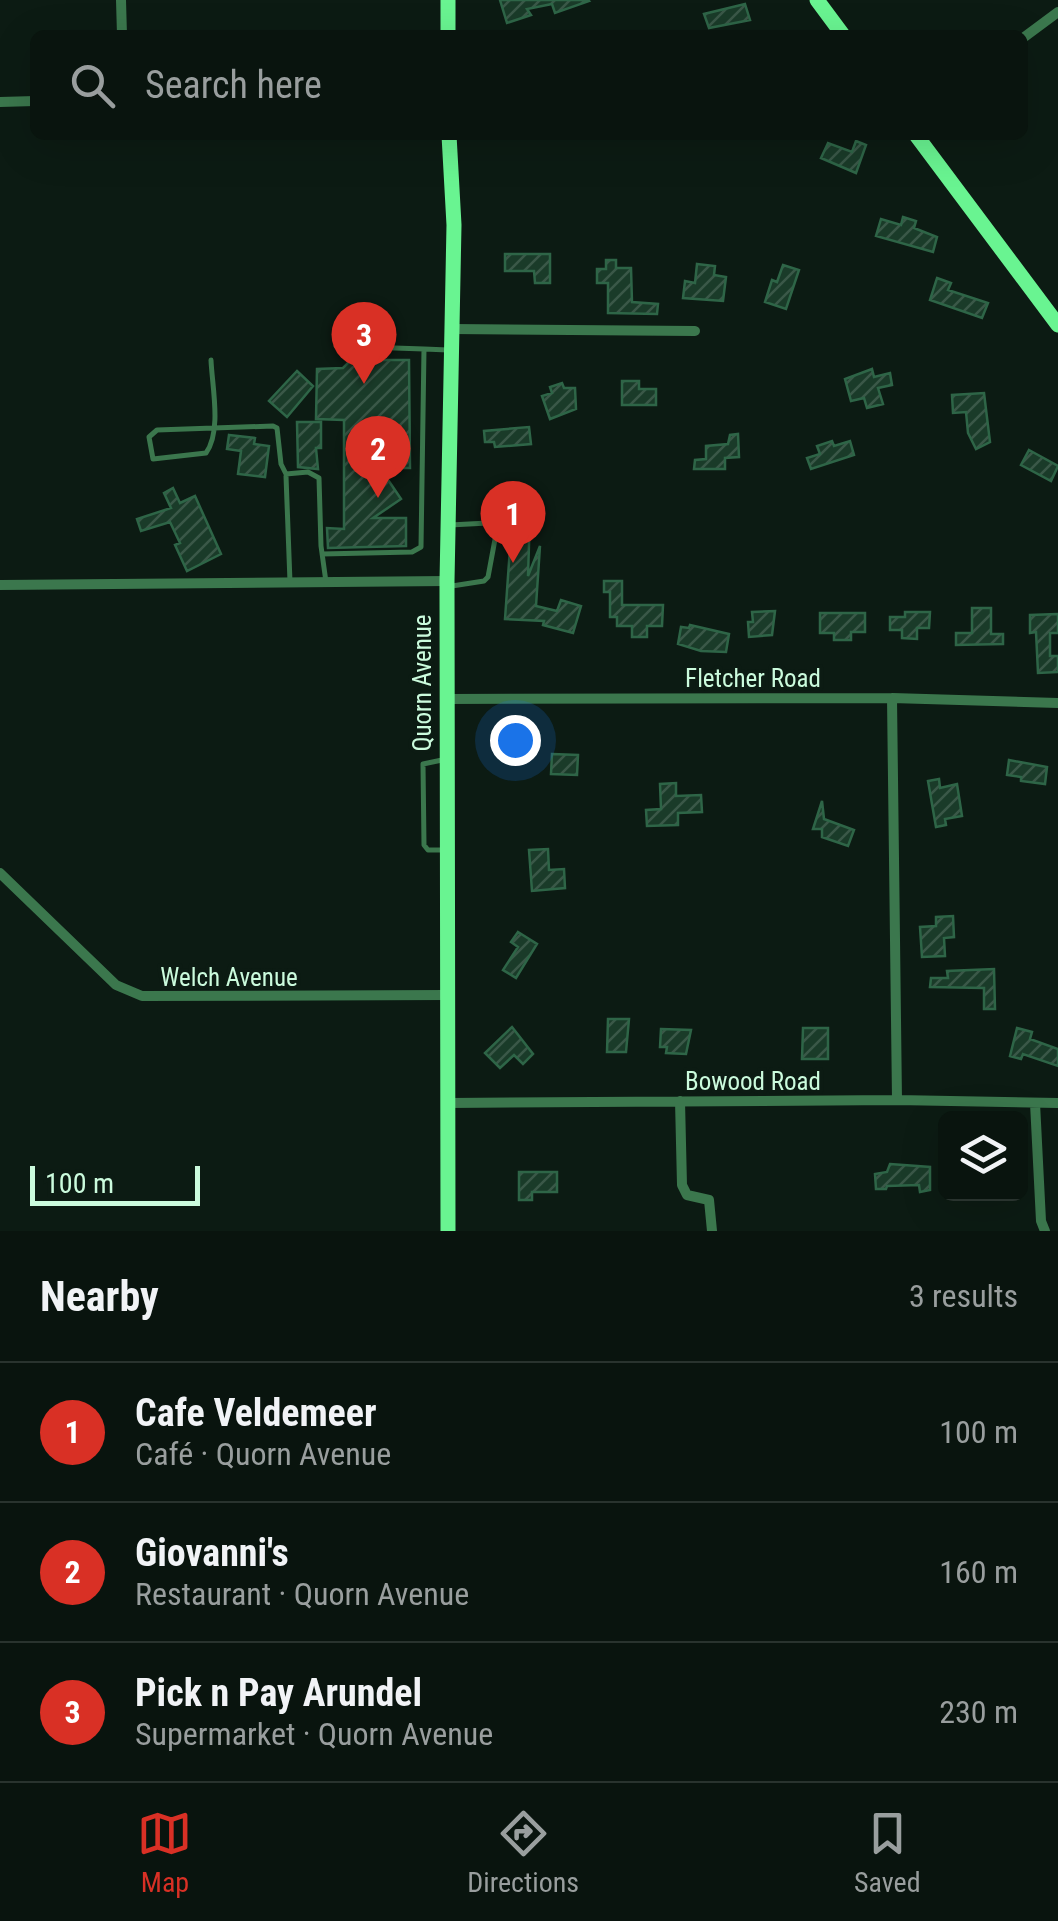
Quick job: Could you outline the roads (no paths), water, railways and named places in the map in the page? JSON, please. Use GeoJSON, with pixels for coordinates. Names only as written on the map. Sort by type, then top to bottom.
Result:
{"type":"FeatureCollection","features":[{"type":"Feature","properties":{"kind":"street"},"geometry":{"type":"LineString","coordinates":[[121,0],[122,30]]}},
{"type":"Feature","properties":{"kind":"street"},"geometry":{"type":"LineString","coordinates":[[448,0],[448,30]]}},
{"type":"Feature","properties":{"kind":"street"},"geometry":{"type":"LineString","coordinates":[[817,0],[839,30]]}},
{"type":"Feature","properties":{"kind":"street"},"geometry":{"type":"LineString","coordinates":[[1028,34],[1058,12]]}},
{"type":"Feature","properties":{"kind":"street"},"geometry":{"type":"LineString","coordinates":[[0,102],[30,102]]}},
{"type":"Feature","properties":{"kind":"street","name":"Quorn Avenue"},"geometry":{"type":"LineString","coordinates":[[448,1231],[447,584],[454,226],[449,140]]}},
{"type":"Feature","properties":{"kind":"street"},"geometry":{"type":"LineString","coordinates":[[920,140],[1058,325]]}},
{"type":"Feature","properties":{"kind":"street"},"geometry":{"type":"LineString","coordinates":[[452,329],[695,331]]}},
{"type":"Feature","properties":{"kind":"street"},"geometry":{"type":"LineString","coordinates":[[0,585],[447,584]]}},
{"type":"Feature","properties":{"kind":"street","name":"Fletcher Road"},"geometry":{"type":"LineString","coordinates":[[447,698],[892,698],[1058,703]]}},
{"type":"Feature","properties":{"kind":"street"},"geometry":{"type":"LineString","coordinates":[[892,698],[896,1100]]}},
{"type":"Feature","properties":{"kind":"street","name":"Welch Avenue"},"geometry":{"type":"LineString","coordinates":[[0,873],[116,984],[142,996],[446,995]]}},
{"type":"Feature","properties":{"kind":"street"},"geometry":{"type":"LineString","coordinates":[[680,1102],[682,1185],[687,1194],[709,1200],[712,1231]]}},
{"type":"Feature","properties":{"kind":"street","name":"Bowood Road"},"geometry":{"type":"LineString","coordinates":[[449,1103],[1058,1102]]}},
{"type":"Feature","properties":{"kind":"street"},"geometry":{"type":"LineString","coordinates":[[1035,1104],[1040,1220],[1045,1231]]}},
{"type":"Feature","properties":{"kind":"lane"},"geometry":{"type":"LineString","coordinates":[[336,346],[450,350]]}},
{"type":"Feature","properties":{"kind":"lane"},"geometry":{"type":"LineString","coordinates":[[322,554],[412,552],[421,546],[424,349]]}},
{"type":"Feature","properties":{"kind":"lane"},"geometry":{"type":"LineString","coordinates":[[211,360],[214,428],[211,446],[206,453],[153,459],[152,432],[214,428],[277,428],[286,474],[290,582]]}},
{"type":"Feature","properties":{"kind":"lane"},"geometry":{"type":"LineString","coordinates":[[286,474],[308,472],[319,478],[326,582]]}},
{"type":"Feature","properties":{"kind":"lane"},"geometry":{"type":"LineString","coordinates":[[447,584],[484,581],[488,577],[496,534],[494,528],[480,522],[448,525]]}},
{"type":"Feature","properties":{"kind":"lane"},"geometry":{"type":"LineString","coordinates":[[447,760],[425,762],[423,767],[425,849],[447,850]]}},
{"type":"Feature","properties":{"kind":"place","name":"Pick n Pay Arundel"},"geometry":{"type":"Point","coordinates":[364,384]}},
{"type":"Feature","properties":{"kind":"place","name":"Giovanni's"},"geometry":{"type":"Point","coordinates":[378,498]}},
{"type":"Feature","properties":{"kind":"place","name":"Cafe Veldemeer"},"geometry":{"type":"Point","coordinates":[513,563]}}]}
